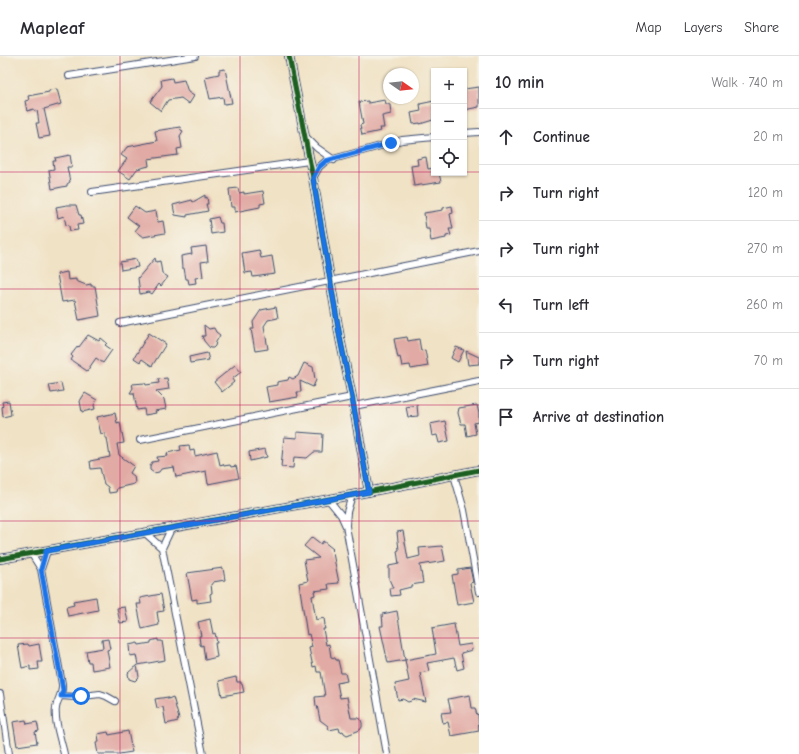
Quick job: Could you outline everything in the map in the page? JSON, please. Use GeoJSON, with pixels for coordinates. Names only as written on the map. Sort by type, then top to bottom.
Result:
{"type":"FeatureCollection","features":[{"type":"Feature","properties":{"kind":"street"},"geometry":{"type":"LineString","coordinates":[[69,76],[195,56]]}},
{"type":"Feature","properties":{"kind":"street"},"geometry":{"type":"LineString","coordinates":[[289,56],[310,161],[340,338],[369,492]]}},
{"type":"Feature","properties":{"kind":"street"},"geometry":{"type":"LineString","coordinates":[[467,134],[479,132]]}},
{"type":"Feature","properties":{"kind":"street"},"geometry":{"type":"LineString","coordinates":[[305,136],[317,148],[334,160]]}},
{"type":"Feature","properties":{"kind":"street"},"geometry":{"type":"LineString","coordinates":[[313,178],[319,167],[326,161],[397,142],[431,137]]}},
{"type":"Feature","properties":{"kind":"street"},"geometry":{"type":"LineString","coordinates":[[92,192],[310,161]]}},
{"type":"Feature","properties":{"kind":"street"},"geometry":{"type":"LineString","coordinates":[[120,323],[479,251]]}},
{"type":"Feature","properties":{"kind":"street"},"geometry":{"type":"LineString","coordinates":[[354,406],[479,381]]}},
{"type":"Feature","properties":{"kind":"street"},"geometry":{"type":"LineString","coordinates":[[140,440],[352,397]]}},
{"type":"Feature","properties":{"kind":"street"},"geometry":{"type":"LineString","coordinates":[[0,559],[369,492],[479,470]]}},
{"type":"Feature","properties":{"kind":"street"},"geometry":{"type":"LineString","coordinates":[[454,475],[464,510],[479,592]]}},
{"type":"Feature","properties":{"kind":"street"},"geometry":{"type":"LineString","coordinates":[[352,495],[347,512],[346,526],[386,754]]}},
{"type":"Feature","properties":{"kind":"street"},"geometry":{"type":"LineString","coordinates":[[328,499],[341,515],[346,526]]}},
{"type":"Feature","properties":{"kind":"street"},"geometry":{"type":"LineString","coordinates":[[172,527],[162,548],[203,754]]}},
{"type":"Feature","properties":{"kind":"street"},"geometry":{"type":"LineString","coordinates":[[144,532],[162,548]]}},
{"type":"Feature","properties":{"kind":"street"},"geometry":{"type":"LineString","coordinates":[[41,569],[46,551]]}},
{"type":"Feature","properties":{"kind":"street"},"geometry":{"type":"LineString","coordinates":[[31,553],[41,569],[63,690],[56,704],[56,714],[64,754]]}},
{"type":"Feature","properties":{"kind":"street"},"geometry":{"type":"LineString","coordinates":[[0,694],[9,754]]}},
{"type":"Feature","properties":{"kind":"street"},"geometry":{"type":"LineString","coordinates":[[61,696],[75,697],[100,694],[115,701]]}},
{"type":"Feature","properties":{"kind":"building"},"geometry":{"type":"Polygon","coordinates":[[[225,69],[232,103],[224,104],[223,97],[210,99],[205,77],[219,74],[219,70],[225,69]]]}},
{"type":"Feature","properties":{"kind":"building"},"geometry":{"type":"Polygon","coordinates":[[[172,78],[173,82],[184,80],[188,92],[194,96],[189,104],[181,98],[168,100],[161,111],[150,102],[162,86],[161,80],[172,78]]]}},
{"type":"Feature","properties":{"kind":"building"},"geometry":{"type":"Polygon","coordinates":[[[479,87],[479,107],[467,109],[467,89],[479,87]]]}},
{"type":"Feature","properties":{"kind":"building"},"geometry":{"type":"Polygon","coordinates":[[[57,89],[61,104],[44,109],[50,136],[39,138],[36,123],[39,123],[37,110],[35,111],[34,109],[27,111],[25,101],[29,100],[28,96],[57,89]]]}},
{"type":"Feature","properties":{"kind":"building"},"geometry":{"type":"Polygon","coordinates":[[[383,100],[383,104],[390,105],[391,114],[382,116],[384,128],[380,128],[381,131],[362,135],[360,125],[363,124],[359,102],[368,101],[368,103],[383,100]]]}},
{"type":"Feature","properties":{"kind":"building"},"geometry":{"type":"Polygon","coordinates":[[[431,102],[431,121],[420,124],[413,124],[411,113],[421,111],[420,104],[431,102]]]}},
{"type":"Feature","properties":{"kind":"building"},"geometry":{"type":"Polygon","coordinates":[[[180,127],[183,131],[180,136],[182,148],[177,149],[178,155],[148,159],[149,166],[137,169],[130,179],[118,171],[127,159],[121,155],[127,147],[157,141],[155,131],[180,127]]]}},
{"type":"Feature","properties":{"kind":"building"},"geometry":{"type":"Polygon","coordinates":[[[70,155],[72,167],[67,167],[70,182],[67,186],[52,189],[49,170],[54,169],[53,161],[56,161],[55,158],[70,155]]]}},
{"type":"Feature","properties":{"kind":"building"},"geometry":{"type":"Polygon","coordinates":[[[426,157],[428,169],[431,168],[431,176],[440,176],[441,182],[414,186],[411,166],[418,165],[417,159],[426,157]]]}},
{"type":"Feature","properties":{"kind":"building"},"geometry":{"type":"Polygon","coordinates":[[[238,188],[239,193],[244,192],[244,194],[263,191],[265,203],[260,204],[260,207],[235,212],[235,207],[231,207],[229,189],[238,188]]]}},
{"type":"Feature","properties":{"kind":"building"},"geometry":{"type":"Polygon","coordinates":[[[205,195],[205,198],[207,197],[208,204],[206,204],[208,211],[187,215],[187,217],[175,215],[173,205],[192,200],[193,202],[205,195]]]}},
{"type":"Feature","properties":{"kind":"building"},"geometry":{"type":"Polygon","coordinates":[[[76,205],[79,215],[81,215],[83,224],[77,225],[78,230],[70,231],[69,226],[66,225],[64,216],[58,218],[56,207],[76,205]]]}},
{"type":"Feature","properties":{"kind":"building"},"geometry":{"type":"Polygon","coordinates":[[[135,206],[145,213],[156,211],[158,222],[163,221],[165,233],[143,237],[135,231],[139,226],[127,217],[135,206]]]}},
{"type":"Feature","properties":{"kind":"building"},"geometry":{"type":"Polygon","coordinates":[[[452,206],[453,213],[450,214],[453,229],[449,229],[451,235],[446,236],[446,238],[431,241],[429,229],[426,229],[424,213],[443,210],[443,208],[452,206]]]}},
{"type":"Feature","properties":{"kind":"building"},"geometry":{"type":"Polygon","coordinates":[[[218,217],[220,223],[222,223],[223,232],[211,234],[209,219],[218,217]]]}},
{"type":"Feature","properties":{"kind":"building"},"geometry":{"type":"Polygon","coordinates":[[[206,246],[208,261],[201,262],[203,277],[195,278],[196,283],[189,284],[188,279],[186,279],[184,268],[182,268],[181,256],[192,254],[191,248],[206,246]]]}},
{"type":"Feature","properties":{"kind":"building"},"geometry":{"type":"Polygon","coordinates":[[[259,250],[261,258],[272,256],[275,274],[253,277],[252,272],[245,273],[242,253],[259,250]]]}},
{"type":"Feature","properties":{"kind":"building"},"geometry":{"type":"Polygon","coordinates":[[[155,258],[156,262],[160,261],[162,273],[168,277],[161,286],[159,284],[152,294],[149,292],[140,294],[138,278],[155,258]]]}},
{"type":"Feature","properties":{"kind":"building"},"geometry":{"type":"Polygon","coordinates":[[[136,259],[138,267],[121,270],[120,262],[136,259]]]}},
{"type":"Feature","properties":{"kind":"building"},"geometry":{"type":"Polygon","coordinates":[[[67,272],[68,280],[76,279],[76,281],[86,285],[91,284],[91,286],[95,286],[100,316],[79,320],[75,300],[62,302],[57,274],[67,272]]]}},
{"type":"Feature","properties":{"kind":"building"},"geometry":{"type":"Polygon","coordinates":[[[276,307],[278,318],[268,320],[264,326],[268,349],[255,351],[251,329],[254,329],[253,322],[261,310],[276,307]]]}},
{"type":"Feature","properties":{"kind":"building"},"geometry":{"type":"Polygon","coordinates":[[[204,325],[209,329],[214,328],[220,335],[213,348],[210,348],[202,336],[205,336],[204,325]]]}},
{"type":"Feature","properties":{"kind":"building"},"geometry":{"type":"Polygon","coordinates":[[[149,333],[166,344],[152,366],[142,359],[140,362],[134,358],[149,333]]]}},
{"type":"Feature","properties":{"kind":"building"},"geometry":{"type":"Polygon","coordinates":[[[88,335],[99,341],[101,338],[107,343],[105,345],[112,350],[103,363],[96,358],[87,371],[71,360],[73,357],[71,355],[88,335]]]}},
{"type":"Feature","properties":{"kind":"building"},"geometry":{"type":"Polygon","coordinates":[[[407,337],[408,341],[419,339],[421,351],[425,350],[428,366],[411,369],[410,365],[402,366],[400,357],[398,358],[394,339],[407,337]]]}},
{"type":"Feature","properties":{"kind":"building"},"geometry":{"type":"Polygon","coordinates":[[[456,347],[464,350],[458,362],[451,358],[456,347]]]}},
{"type":"Feature","properties":{"kind":"building"},"geometry":{"type":"Polygon","coordinates":[[[466,351],[479,357],[479,364],[468,365],[466,351]]]}},
{"type":"Feature","properties":{"kind":"building"},"geometry":{"type":"Polygon","coordinates":[[[207,353],[209,360],[190,363],[189,357],[207,353]]]}},
{"type":"Feature","properties":{"kind":"building"},"geometry":{"type":"Polygon","coordinates":[[[304,363],[313,367],[316,380],[313,387],[300,381],[301,392],[297,392],[298,397],[269,402],[266,387],[277,385],[277,382],[288,380],[289,377],[293,379],[298,376],[304,363]]]}},
{"type":"Feature","properties":{"kind":"building"},"geometry":{"type":"Polygon","coordinates":[[[235,365],[241,372],[232,379],[234,382],[222,392],[214,382],[235,365]]]}},
{"type":"Feature","properties":{"kind":"building"},"geometry":{"type":"Polygon","coordinates":[[[167,378],[169,389],[156,391],[164,399],[166,409],[145,415],[144,409],[137,410],[134,393],[130,393],[133,388],[132,384],[145,383],[146,385],[159,383],[158,379],[167,378]]]}},
{"type":"Feature","properties":{"kind":"building"},"geometry":{"type":"Polygon","coordinates":[[[61,383],[63,391],[51,393],[49,385],[61,383]]]}},
{"type":"Feature","properties":{"kind":"building"},"geometry":{"type":"Polygon","coordinates":[[[85,393],[97,400],[94,405],[95,409],[82,412],[80,401],[85,393]]]}},
{"type":"Feature","properties":{"kind":"building"},"geometry":{"type":"Polygon","coordinates":[[[9,401],[11,415],[3,417],[2,402],[9,401]]]}},
{"type":"Feature","properties":{"kind":"building"},"geometry":{"type":"Polygon","coordinates":[[[417,405],[418,416],[408,417],[406,407],[417,405]]]}},
{"type":"Feature","properties":{"kind":"building"},"geometry":{"type":"Polygon","coordinates":[[[477,405],[479,422],[474,423],[476,434],[467,436],[465,424],[461,424],[458,413],[459,408],[477,405]]]}},
{"type":"Feature","properties":{"kind":"building"},"geometry":{"type":"Polygon","coordinates":[[[115,413],[117,423],[120,422],[124,443],[117,444],[119,455],[134,466],[130,473],[134,476],[135,483],[117,488],[116,492],[109,493],[108,487],[104,484],[100,468],[91,469],[90,461],[110,457],[107,438],[105,438],[105,433],[101,434],[97,417],[115,413]]]}},
{"type":"Feature","properties":{"kind":"building"},"geometry":{"type":"Polygon","coordinates":[[[445,421],[449,441],[439,443],[437,435],[432,436],[430,424],[445,421]]]}},
{"type":"Feature","properties":{"kind":"building"},"geometry":{"type":"Polygon","coordinates":[[[297,432],[323,434],[322,452],[314,452],[307,458],[294,457],[293,468],[281,467],[284,437],[297,438],[297,432]]]}},
{"type":"Feature","properties":{"kind":"building"},"geometry":{"type":"Polygon","coordinates":[[[189,445],[190,451],[194,450],[195,456],[217,451],[220,465],[230,465],[231,467],[236,466],[239,478],[208,484],[206,471],[176,477],[174,467],[161,469],[159,472],[154,473],[150,470],[152,462],[158,461],[157,457],[168,456],[167,453],[181,450],[180,446],[189,445]]]}},
{"type":"Feature","properties":{"kind":"building"},"geometry":{"type":"Polygon","coordinates":[[[265,449],[267,457],[250,461],[249,452],[265,449]]]}},
{"type":"Feature","properties":{"kind":"building"},"geometry":{"type":"Polygon","coordinates":[[[403,531],[408,559],[420,556],[419,548],[442,546],[445,561],[420,565],[423,583],[411,585],[411,587],[399,590],[400,595],[391,596],[390,588],[393,588],[389,579],[389,566],[399,564],[397,532],[403,531]]]}},
{"type":"Feature","properties":{"kind":"building"},"geometry":{"type":"Polygon","coordinates":[[[312,537],[321,544],[323,541],[333,549],[331,551],[333,553],[339,583],[328,584],[329,589],[314,591],[315,595],[312,596],[316,620],[324,618],[325,629],[323,629],[326,645],[329,644],[331,657],[338,660],[341,673],[345,673],[347,681],[337,683],[340,698],[347,697],[351,718],[358,718],[362,723],[360,730],[347,735],[343,731],[340,732],[339,728],[329,730],[328,726],[320,720],[317,705],[316,706],[315,697],[325,696],[321,672],[317,672],[316,666],[313,667],[309,648],[312,647],[309,634],[307,635],[299,583],[308,581],[304,560],[319,558],[304,546],[312,537]]]}},
{"type":"Feature","properties":{"kind":"building"},"geometry":{"type":"Polygon","coordinates":[[[223,568],[225,580],[213,582],[213,584],[211,584],[211,601],[197,603],[197,599],[192,600],[187,573],[223,568]]]}},
{"type":"Feature","properties":{"kind":"building"},"geometry":{"type":"Polygon","coordinates":[[[470,568],[473,582],[470,583],[474,602],[457,605],[452,575],[458,574],[458,570],[470,568]]]}},
{"type":"Feature","properties":{"kind":"building"},"geometry":{"type":"Polygon","coordinates":[[[161,594],[164,611],[157,612],[159,625],[142,629],[137,604],[141,604],[140,598],[161,594]]]}},
{"type":"Feature","properties":{"kind":"building"},"geometry":{"type":"Polygon","coordinates":[[[96,597],[98,610],[68,616],[66,607],[74,605],[73,601],[96,597]]]}},
{"type":"Feature","properties":{"kind":"building"},"geometry":{"type":"Polygon","coordinates":[[[125,607],[128,622],[120,623],[117,608],[125,607]]]}},
{"type":"Feature","properties":{"kind":"building"},"geometry":{"type":"Polygon","coordinates":[[[397,611],[405,660],[388,663],[380,626],[383,626],[382,614],[397,611]]]}},
{"type":"Feature","properties":{"kind":"building"},"geometry":{"type":"Polygon","coordinates":[[[210,619],[213,634],[215,633],[217,643],[215,643],[217,657],[205,660],[203,645],[201,646],[200,644],[199,636],[201,636],[198,622],[210,619]]]}},
{"type":"Feature","properties":{"kind":"building"},"geometry":{"type":"Polygon","coordinates":[[[454,624],[458,646],[471,644],[472,650],[461,653],[464,668],[457,670],[454,658],[427,663],[429,671],[420,673],[426,702],[413,699],[408,702],[403,699],[398,700],[395,684],[409,681],[405,660],[436,654],[432,628],[454,624]]]}},
{"type":"Feature","properties":{"kind":"building"},"geometry":{"type":"Polygon","coordinates":[[[108,639],[110,649],[107,650],[110,667],[92,670],[91,662],[88,662],[86,651],[103,648],[102,640],[108,639]]]}},
{"type":"Feature","properties":{"kind":"building"},"geometry":{"type":"Polygon","coordinates":[[[158,639],[158,641],[162,641],[165,660],[138,665],[136,655],[130,656],[129,645],[151,643],[151,641],[158,639]]]}},
{"type":"Feature","properties":{"kind":"building"},"geometry":{"type":"Polygon","coordinates":[[[28,644],[29,646],[39,644],[42,662],[38,662],[39,669],[30,670],[30,666],[22,668],[18,645],[28,644]]]}},
{"type":"Feature","properties":{"kind":"building"},"geometry":{"type":"Polygon","coordinates":[[[137,665],[139,677],[135,681],[129,679],[128,673],[137,665]]]}},
{"type":"Feature","properties":{"kind":"building"},"geometry":{"type":"Polygon","coordinates":[[[236,677],[237,682],[241,682],[244,692],[222,696],[219,681],[236,677]]]}},
{"type":"Feature","properties":{"kind":"building"},"geometry":{"type":"Polygon","coordinates":[[[470,695],[472,708],[475,708],[477,715],[478,714],[479,731],[451,736],[448,722],[443,723],[441,713],[451,712],[448,699],[470,695]]]}},
{"type":"Feature","properties":{"kind":"building"},"geometry":{"type":"Polygon","coordinates":[[[168,697],[168,699],[173,697],[179,719],[177,720],[178,721],[166,724],[163,707],[157,708],[155,699],[168,697]]]}},
{"type":"Feature","properties":{"kind":"building"},"geometry":{"type":"Polygon","coordinates":[[[26,720],[27,724],[37,722],[39,731],[35,732],[37,743],[17,746],[13,722],[26,720]]]}},
{"type":"Feature","properties":{"kind":"building"},"geometry":{"type":"Polygon","coordinates":[[[128,731],[132,752],[119,754],[98,754],[96,743],[99,742],[98,734],[108,732],[109,735],[128,731]]]}},
{"type":"Feature","properties":{"kind":"cycle path"},"geometry":{"type":"LineString","coordinates":[[289,56],[313,178],[340,338],[369,492]]}},
{"type":"Feature","properties":{"kind":"cycle path"},"geometry":{"type":"LineString","coordinates":[[0,559],[352,495],[479,470]]}},
{"type":"Feature","properties":{"kind":"route"},"geometry":{"type":"LineString","coordinates":[[81,696],[61,696],[63,690],[41,569],[45,560],[46,551],[369,492],[340,338],[313,178],[319,167],[326,161],[391,143]]}}]}
